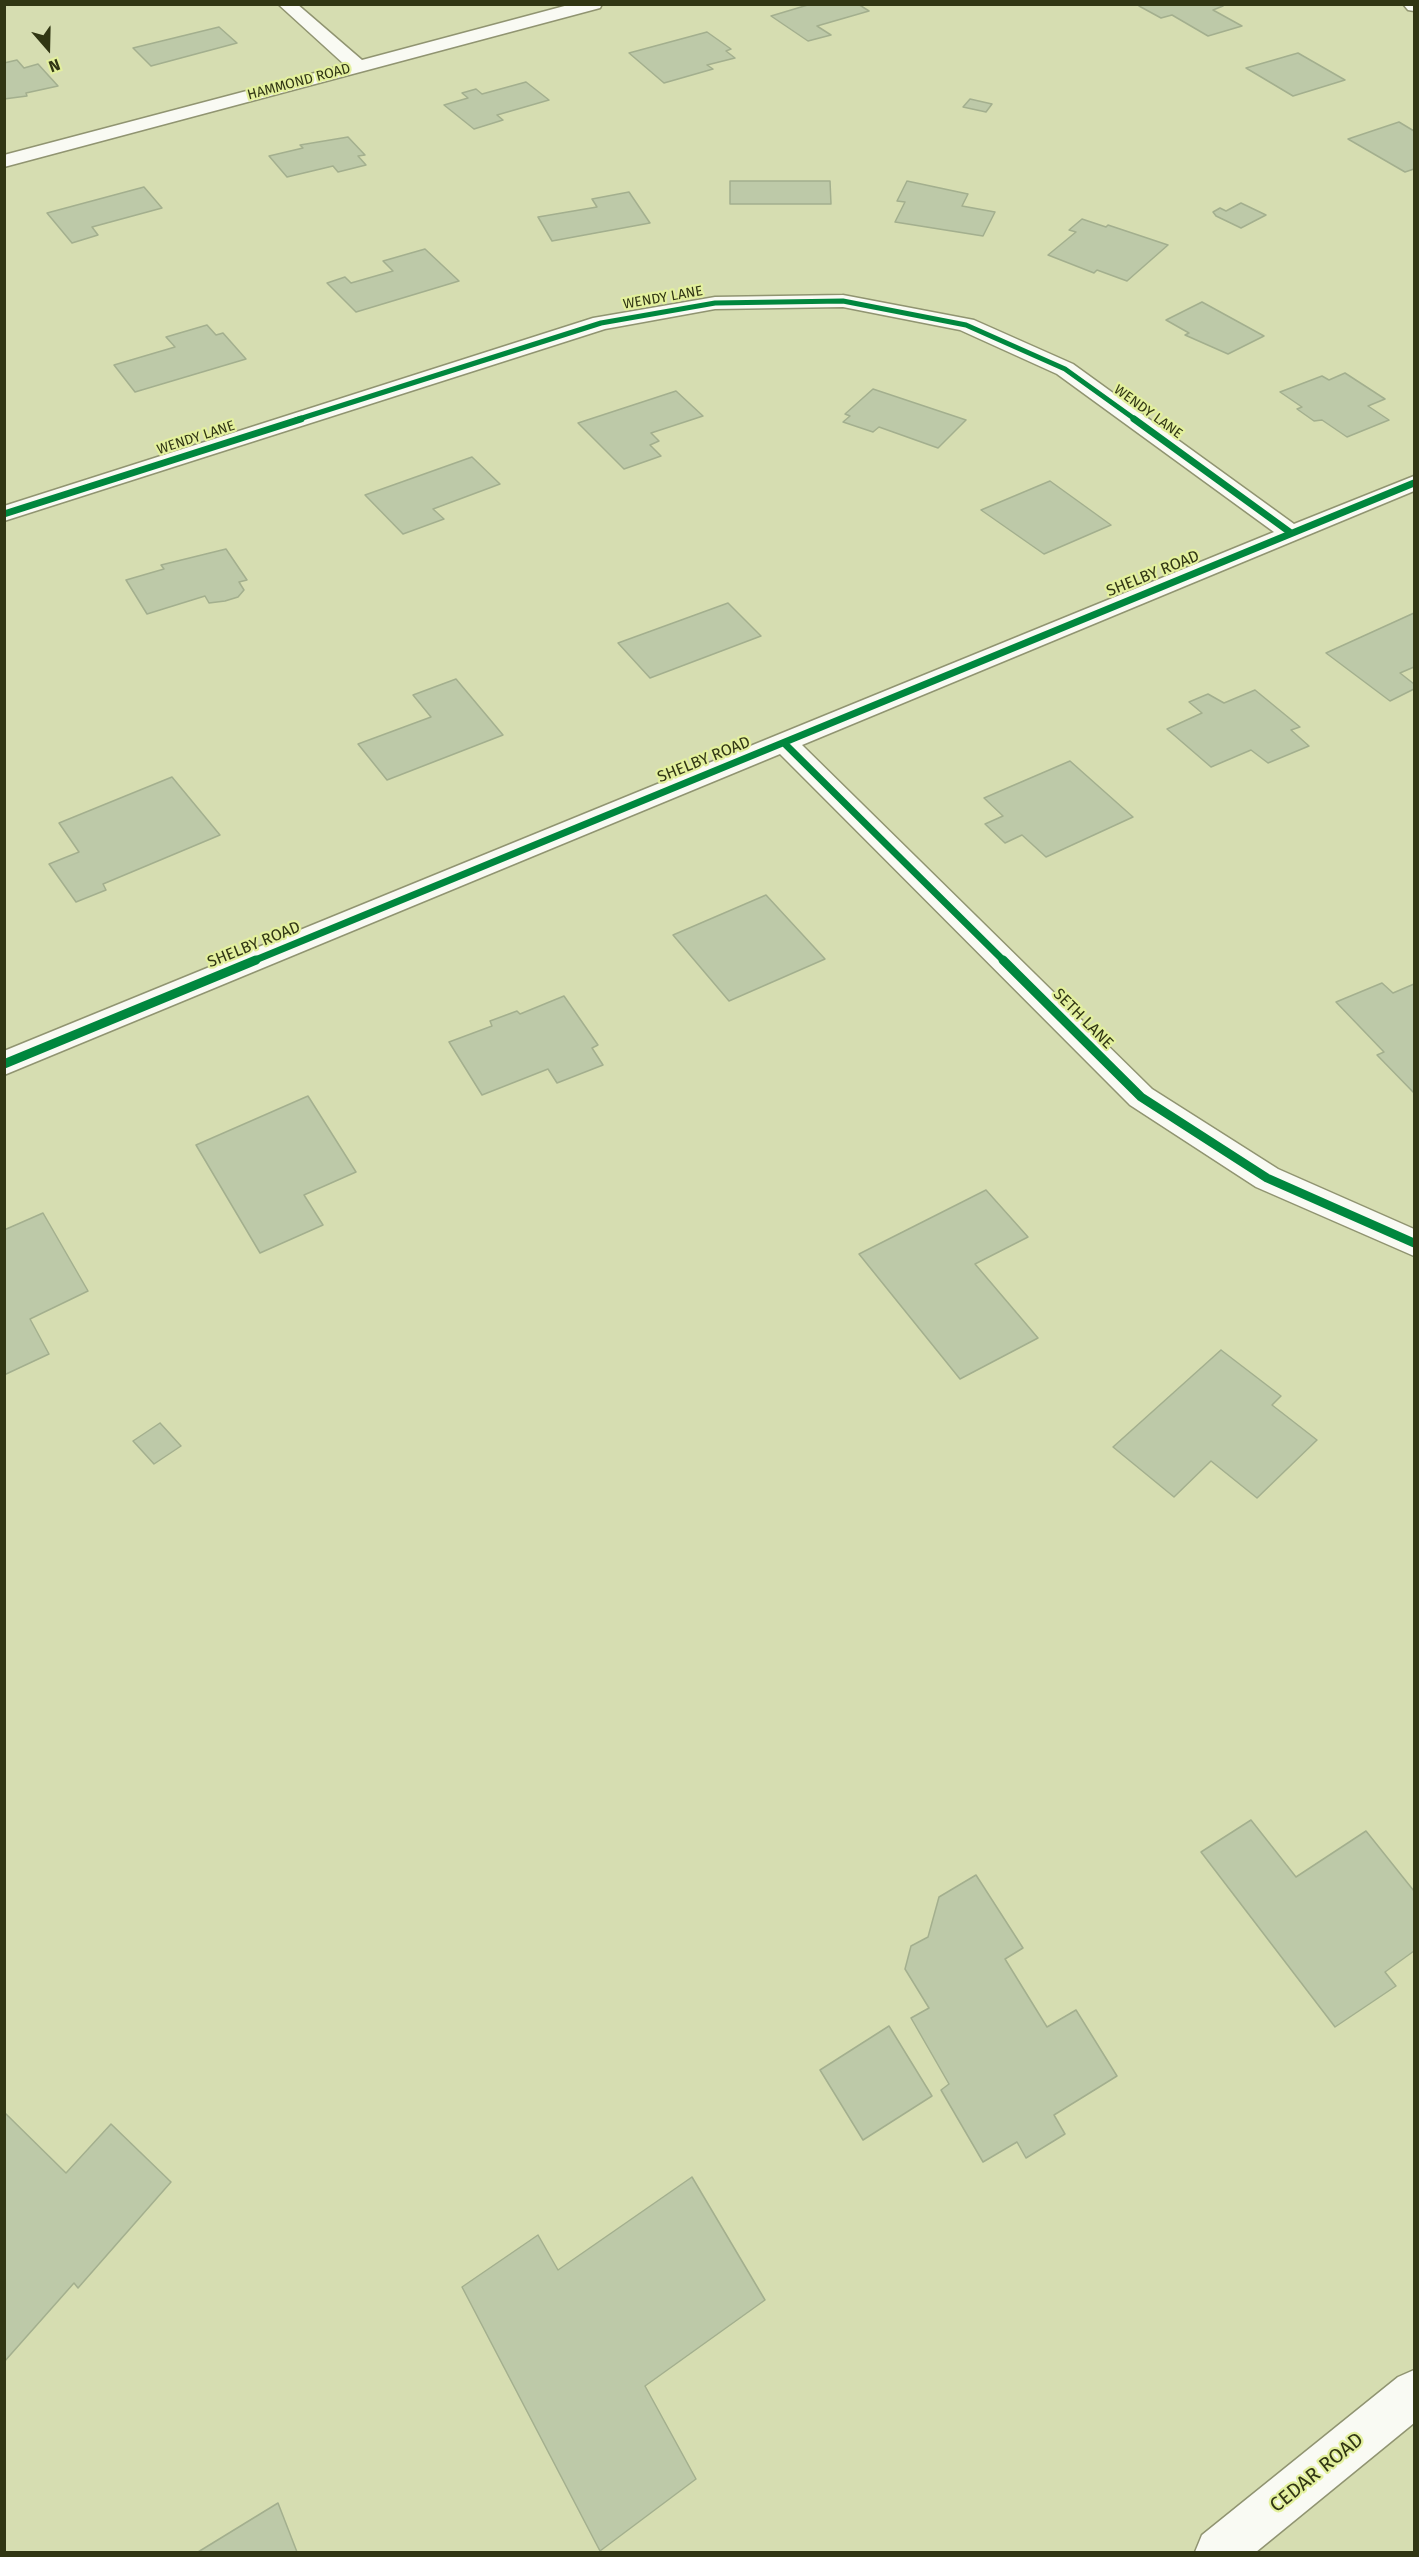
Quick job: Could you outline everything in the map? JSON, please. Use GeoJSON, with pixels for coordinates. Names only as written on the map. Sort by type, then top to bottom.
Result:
{"type":"FeatureCollection","features":[{"type":"Feature","properties":{"kind":"street"},"geometry":{"type":"LineString","coordinates":[[286,4],[358,66]]}},
{"type":"Feature","properties":{"kind":"street","name":"HAMMOND ROAD"},"geometry":{"type":"LineString","coordinates":[[4,161],[594,4]]}},
{"type":"Feature","properties":{"kind":"street","name":"WENDY LANE"},"geometry":{"type":"LineString","coordinates":[[4,513],[601,323],[715,303],[843,301],[966,325],[1065,369],[1291,533]]}},
{"type":"Feature","properties":{"kind":"street","name":"SHELBY ROAD"},"geometry":{"type":"LineString","coordinates":[[4,1064],[1414,483]]}},
{"type":"Feature","properties":{"kind":"street","name":"SETH LANE"},"geometry":{"type":"LineString","coordinates":[[784,743],[1141,1097],[1267,1178],[1414,1243]]}},
{"type":"Feature","properties":{"kind":"street","name":"CEDAR ROAD"},"geometry":{"type":"LineString","coordinates":[[1219,2553],[1414,2393]]}},
{"type":"Feature","properties":{"kind":"building"},"geometry":{"type":"Polygon","coordinates":[[[811,4],[858,4],[869,11],[817,26],[831,35],[808,41],[771,16],[811,4]]]}},
{"type":"Feature","properties":{"kind":"building"},"geometry":{"type":"Polygon","coordinates":[[[1144,4],[1220,4],[1223,6],[1213,10],[1242,26],[1208,36],[1172,15],[1161,18],[1139,6],[1144,4]]]}},
{"type":"Feature","properties":{"kind":"building"},"geometry":{"type":"Polygon","coordinates":[[[219,27],[237,43],[151,66],[133,48],[219,27]]]}},
{"type":"Feature","properties":{"kind":"building"},"geometry":{"type":"Polygon","coordinates":[[[707,32],[731,49],[726,51],[735,58],[707,65],[713,69],[664,83],[629,53],[707,32]]]}},
{"type":"Feature","properties":{"kind":"building"},"geometry":{"type":"Polygon","coordinates":[[[1298,53],[1345,80],[1293,96],[1246,68],[1298,53]]]}},
{"type":"Feature","properties":{"kind":"building"},"geometry":{"type":"Polygon","coordinates":[[[17,60],[24,68],[38,64],[58,86],[26,93],[27,96],[4,99],[4,63],[17,60]]]}},
{"type":"Feature","properties":{"kind":"building"},"geometry":{"type":"Polygon","coordinates":[[[526,82],[549,100],[497,115],[503,120],[474,129],[444,105],[468,98],[462,93],[476,89],[482,94],[526,82]]]}},
{"type":"Feature","properties":{"kind":"building"},"geometry":{"type":"Polygon","coordinates":[[[970,99],[992,104],[986,112],[963,107],[970,99]]]}},
{"type":"Feature","properties":{"kind":"building"},"geometry":{"type":"Polygon","coordinates":[[[1399,122],[1414,131],[1414,169],[1405,172],[1348,139],[1399,122]]]}},
{"type":"Feature","properties":{"kind":"building"},"geometry":{"type":"Polygon","coordinates":[[[348,137],[365,155],[358,156],[366,165],[338,172],[333,166],[287,177],[269,156],[303,148],[300,145],[348,137]]]}},
{"type":"Feature","properties":{"kind":"building"},"geometry":{"type":"Polygon","coordinates":[[[730,181],[830,181],[831,204],[730,204],[730,181]]]}},
{"type":"Feature","properties":{"kind":"building"},"geometry":{"type":"Polygon","coordinates":[[[907,181],[968,194],[962,206],[995,212],[983,236],[895,222],[905,202],[897,201],[907,181]]]}},
{"type":"Feature","properties":{"kind":"building"},"geometry":{"type":"Polygon","coordinates":[[[144,187],[162,208],[92,227],[98,235],[72,243],[47,213],[144,187]]]}},
{"type":"Feature","properties":{"kind":"building"},"geometry":{"type":"Polygon","coordinates":[[[629,192],[650,223],[552,241],[538,217],[597,207],[592,199],[629,192]]]}},
{"type":"Feature","properties":{"kind":"building"},"geometry":{"type":"Polygon","coordinates":[[[1241,203],[1266,215],[1241,228],[1216,216],[1213,212],[1220,208],[1226,211],[1241,203]]]}},
{"type":"Feature","properties":{"kind":"building"},"geometry":{"type":"Polygon","coordinates":[[[1082,219],[1168,245],[1127,281],[1097,270],[1094,273],[1048,255],[1076,232],[1069,230],[1082,219]]]}},
{"type":"Feature","properties":{"kind":"building"},"geometry":{"type":"Polygon","coordinates":[[[425,249],[459,281],[356,312],[327,283],[345,277],[351,283],[393,271],[383,261],[425,249]]]}},
{"type":"Feature","properties":{"kind":"building"},"geometry":{"type":"Polygon","coordinates":[[[1202,302],[1264,336],[1228,354],[1185,335],[1189,333],[1166,320],[1202,302]]]}},
{"type":"Feature","properties":{"kind":"building"},"geometry":{"type":"Polygon","coordinates":[[[207,325],[216,335],[223,333],[246,359],[135,392],[114,365],[175,347],[166,337],[207,325]]]}},
{"type":"Feature","properties":{"kind":"building"},"geometry":{"type":"Polygon","coordinates":[[[1345,373],[1385,399],[1368,406],[1389,420],[1347,437],[1322,420],[1314,421],[1297,409],[1302,407],[1280,392],[1322,376],[1329,380],[1345,373]]]}},
{"type":"Feature","properties":{"kind":"building"},"geometry":{"type":"Polygon","coordinates":[[[873,389],[966,420],[938,448],[879,427],[873,432],[843,422],[850,416],[845,414],[873,389]]]}},
{"type":"Feature","properties":{"kind":"building"},"geometry":{"type":"Polygon","coordinates":[[[676,391],[703,416],[651,433],[659,441],[650,445],[661,456],[624,469],[578,423],[676,391]]]}},
{"type":"Feature","properties":{"kind":"building"},"geometry":{"type":"Polygon","coordinates":[[[472,457],[500,484],[433,509],[444,519],[403,534],[365,495],[472,457]]]}},
{"type":"Feature","properties":{"kind":"building"},"geometry":{"type":"Polygon","coordinates":[[[1050,481],[1111,525],[1044,554],[981,510],[1050,481]]]}},
{"type":"Feature","properties":{"kind":"building"},"geometry":{"type":"Polygon","coordinates":[[[226,549],[247,580],[239,582],[244,590],[238,597],[209,603],[205,596],[147,614],[126,580],[164,569],[161,565],[226,549]]]}},
{"type":"Feature","properties":{"kind":"building"},"geometry":{"type":"Polygon","coordinates":[[[728,603],[761,636],[650,678],[618,643],[728,603]]]}},
{"type":"Feature","properties":{"kind":"building"},"geometry":{"type":"Polygon","coordinates":[[[1414,613],[1414,667],[1400,673],[1414,684],[1414,689],[1390,701],[1326,653],[1414,613]]]}},
{"type":"Feature","properties":{"kind":"building"},"geometry":{"type":"Polygon","coordinates":[[[456,679],[503,735],[387,780],[358,744],[431,717],[413,695],[456,679]]]}},
{"type":"Feature","properties":{"kind":"building"},"geometry":{"type":"Polygon","coordinates":[[[1255,690],[1300,727],[1291,730],[1309,746],[1268,763],[1251,750],[1211,767],[1167,729],[1202,713],[1189,702],[1208,694],[1224,703],[1255,690]]]}},
{"type":"Feature","properties":{"kind":"building"},"geometry":{"type":"Polygon","coordinates":[[[1070,761],[1133,817],[1046,857],[1022,835],[1005,843],[985,824],[1003,816],[984,798],[1070,761]]]}},
{"type":"Feature","properties":{"kind":"building"},"geometry":{"type":"Polygon","coordinates":[[[172,777],[220,835],[103,884],[106,890],[76,902],[49,864],[79,852],[59,823],[172,777]]]}},
{"type":"Feature","properties":{"kind":"building"},"geometry":{"type":"Polygon","coordinates":[[[766,895],[825,959],[729,1001],[673,935],[766,895]]]}},
{"type":"Feature","properties":{"kind":"building"},"geometry":{"type":"Polygon","coordinates":[[[1382,983],[1393,993],[1414,984],[1414,1093],[1377,1055],[1384,1052],[1336,1002],[1382,983]]]}},
{"type":"Feature","properties":{"kind":"building"},"geometry":{"type":"Polygon","coordinates":[[[564,996],[598,1045],[592,1048],[603,1065],[557,1083],[548,1069],[482,1095],[449,1042],[492,1026],[490,1021],[517,1011],[520,1014],[564,996]]]}},
{"type":"Feature","properties":{"kind":"building"},"geometry":{"type":"Polygon","coordinates":[[[308,1096],[356,1172],[304,1195],[323,1225],[260,1253],[196,1145],[308,1096]]]}},
{"type":"Feature","properties":{"kind":"building"},"geometry":{"type":"Polygon","coordinates":[[[986,1190],[1028,1237],[975,1264],[1038,1338],[960,1379],[859,1254],[986,1190]]]}},
{"type":"Feature","properties":{"kind":"building"},"geometry":{"type":"Polygon","coordinates":[[[43,1213],[88,1291],[30,1319],[49,1354],[4,1375],[4,1230],[43,1213]]]}},
{"type":"Feature","properties":{"kind":"building"},"geometry":{"type":"Polygon","coordinates":[[[1221,1350],[1281,1396],[1272,1405],[1317,1440],[1257,1498],[1211,1461],[1174,1497],[1113,1447],[1221,1350]]]}},
{"type":"Feature","properties":{"kind":"building"},"geometry":{"type":"Polygon","coordinates":[[[160,1423],[181,1446],[154,1464],[133,1441],[160,1423]]]}},
{"type":"Feature","properties":{"kind":"building"},"geometry":{"type":"Polygon","coordinates":[[[1251,1820],[1296,1877],[1366,1831],[1414,1891],[1414,1951],[1385,1972],[1396,1986],[1335,2027],[1201,1852],[1251,1820]]]}},
{"type":"Feature","properties":{"kind":"building"},"geometry":{"type":"Polygon","coordinates":[[[976,1875],[1023,1948],[1005,1959],[1047,2027],[1076,2010],[1117,2076],[1054,2115],[1065,2134],[1026,2158],[1017,2142],[983,2162],[941,2090],[949,2084],[911,2018],[929,2008],[905,1969],[911,1946],[928,1937],[939,1897],[976,1875]]]}},
{"type":"Feature","properties":{"kind":"building"},"geometry":{"type":"Polygon","coordinates":[[[889,2026],[932,2096],[863,2140],[820,2070],[889,2026]]]}},
{"type":"Feature","properties":{"kind":"building"},"geometry":{"type":"Polygon","coordinates":[[[4,2112],[66,2173],[111,2124],[171,2182],[78,2288],[74,2283],[4,2362],[4,2112]]]}},
{"type":"Feature","properties":{"kind":"building"},"geometry":{"type":"Polygon","coordinates":[[[692,2177],[765,2300],[645,2386],[696,2479],[600,2551],[462,2287],[538,2235],[558,2270],[692,2177]]]}},
{"type":"Feature","properties":{"kind":"building"},"geometry":{"type":"Polygon","coordinates":[[[278,2503],[297,2552],[198,2552],[278,2503]]]}},
{"type":"Feature","properties":{"kind":"cycle path"},"geometry":{"type":"LineString","coordinates":[[4,514],[601,323],[715,303],[843,301],[966,325],[1065,369],[1291,533]]}},
{"type":"Feature","properties":{"kind":"cycle path"},"geometry":{"type":"LineString","coordinates":[[4,1064],[1414,483]]}},
{"type":"Feature","properties":{"kind":"cycle path"},"geometry":{"type":"LineString","coordinates":[[784,743],[1141,1097],[1267,1178],[1414,1243]]}}]}
